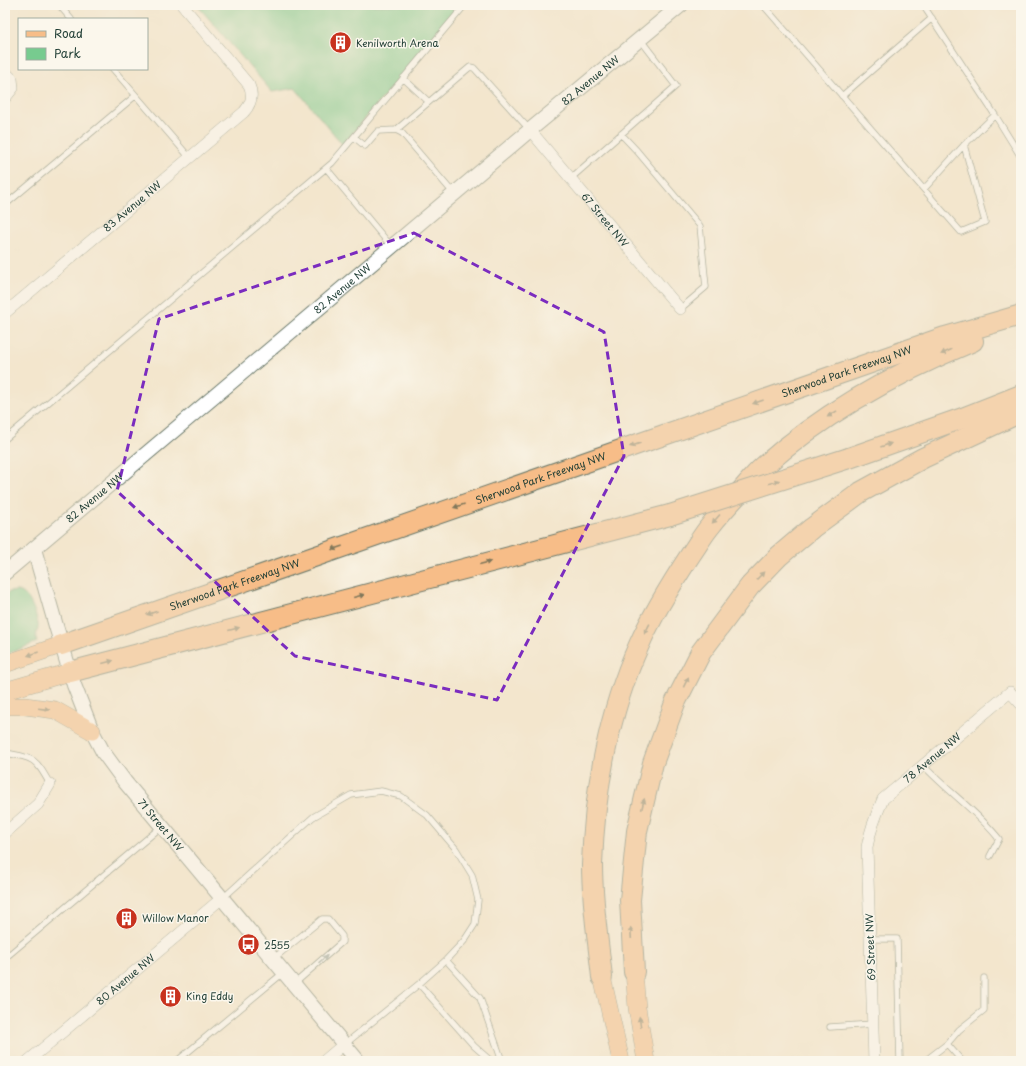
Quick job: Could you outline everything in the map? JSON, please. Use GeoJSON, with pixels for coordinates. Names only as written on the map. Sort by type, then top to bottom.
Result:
{"type":"FeatureCollection","features":[{"type":"Feature","properties":{"kind":"highway","name":"Sherwood Park Freeway NW"},"geometry":{"type":"LineString","coordinates":[[61,645],[944,337],[1021,315]]}},
{"type":"Feature","properties":{"kind":"highway"},"geometry":{"type":"LineString","coordinates":[[602,977],[594,910],[592,865],[602,767],[615,709],[639,645],[669,586],[711,525],[761,468],[805,432],[851,402],[898,375],[946,351],[1021,321]]}},
{"type":"Feature","properties":{"kind":"highway"},"geometry":{"type":"LineString","coordinates":[[70,672],[670,514],[849,458],[960,419],[1021,395]]}},
{"type":"Feature","properties":{"kind":"highway"},"geometry":{"type":"LineString","coordinates":[[634,972],[630,900],[637,831],[654,763],[675,704],[700,652],[750,586],[779,556],[812,528],[861,492],[923,458],[1021,412]]}},
{"type":"Feature","properties":{"kind":"main road"},"geometry":{"type":"LineString","coordinates":[[5,664],[61,645]]}},
{"type":"Feature","properties":{"kind":"main road"},"geometry":{"type":"LineString","coordinates":[[5,691],[70,672]]}},
{"type":"Feature","properties":{"kind":"main road"},"geometry":{"type":"LineString","coordinates":[[5,706],[25,706],[55,710],[92,731]]}},
{"type":"Feature","properties":{"kind":"main road"},"geometry":{"type":"LineString","coordinates":[[634,972],[646,1061]]}},
{"type":"Feature","properties":{"kind":"main road"},"geometry":{"type":"LineString","coordinates":[[602,977],[621,1061]]}},
{"type":"Feature","properties":{"kind":"street","name":"83 Avenue NW"},"geometry":{"type":"LineString","coordinates":[[5,313],[190,159],[244,112],[251,103],[252,94],[249,85],[242,75],[182,5]]}},
{"type":"Feature","properties":{"kind":"street","name":"82 Avenue NW"},"geometry":{"type":"LineString","coordinates":[[5,573],[530,130],[681,5]]}},
{"type":"Feature","properties":{"kind":"street"},"geometry":{"type":"LineString","coordinates":[[5,72],[12,79],[13,88],[5,98]]}},
{"type":"Feature","properties":{"kind":"street","name":"67 Street NW"},"geometry":{"type":"LineString","coordinates":[[530,130],[680,309]]}},
{"type":"Feature","properties":{"kind":"street","name":"71 Street NW"},"geometry":{"type":"LineString","coordinates":[[34,549],[70,672],[92,731],[111,764],[161,826],[358,1061]]}},
{"type":"Feature","properties":{"kind":"street","name":"78 Avenue NW"},"geometry":{"type":"LineString","coordinates":[[869,834],[883,799],[1010,692],[1021,704]]}},
{"type":"Feature","properties":{"kind":"street"},"geometry":{"type":"LineString","coordinates":[[5,833],[38,804],[50,784]]}},
{"type":"Feature","properties":{"kind":"street","name":"69 Street NW"},"geometry":{"type":"LineString","coordinates":[[869,834],[867,847],[874,1061]]}},
{"type":"Feature","properties":{"kind":"street","name":"80 Avenue NW"},"geometry":{"type":"LineString","coordinates":[[28,1061],[222,898]]}},
{"type":"Feature","properties":{"kind":"street"},"geometry":{"type":"LineString","coordinates":[[324,1061],[344,1044]]}},
{"type":"Feature","properties":{"kind":"lane"},"geometry":{"type":"LineString","coordinates":[[60,5],[70,18]]}},
{"type":"Feature","properties":{"kind":"lane"},"geometry":{"type":"LineString","coordinates":[[5,438],[332,163],[465,5]]}},
{"type":"Feature","properties":{"kind":"lane"},"geometry":{"type":"LineString","coordinates":[[763,5],[961,232],[985,222],[964,145]]}},
{"type":"Feature","properties":{"kind":"lane"},"geometry":{"type":"LineString","coordinates":[[923,5],[1021,157]]}},
{"type":"Feature","properties":{"kind":"lane"},"geometry":{"type":"LineString","coordinates":[[842,96],[932,18]]}},
{"type":"Feature","properties":{"kind":"lane"},"geometry":{"type":"LineString","coordinates":[[570,179],[676,86],[640,39]]}},
{"type":"Feature","properties":{"kind":"lane"},"geometry":{"type":"LineString","coordinates":[[396,130],[470,67],[474,68],[530,130]]}},
{"type":"Feature","properties":{"kind":"lane"},"geometry":{"type":"LineString","coordinates":[[114,70],[190,159]]}},
{"type":"Feature","properties":{"kind":"lane"},"geometry":{"type":"LineString","coordinates":[[403,78],[429,102]]}},
{"type":"Feature","properties":{"kind":"lane"},"geometry":{"type":"LineString","coordinates":[[5,205],[135,96]]}},
{"type":"Feature","properties":{"kind":"lane"},"geometry":{"type":"LineString","coordinates":[[924,189],[964,145],[995,115]]}},
{"type":"Feature","properties":{"kind":"lane"},"geometry":{"type":"LineString","coordinates":[[354,137],[365,146],[378,131],[396,130],[402,133],[454,194]]}},
{"type":"Feature","properties":{"kind":"lane"},"geometry":{"type":"LineString","coordinates":[[621,134],[700,226],[706,287],[680,309]]}},
{"type":"Feature","properties":{"kind":"lane"},"geometry":{"type":"LineString","coordinates":[[326,168],[391,247]]}},
{"type":"Feature","properties":{"kind":"lane"},"geometry":{"type":"LineString","coordinates":[[5,753],[31,758],[39,765],[50,784]]}},
{"type":"Feature","properties":{"kind":"lane"},"geometry":{"type":"LineString","coordinates":[[923,765],[937,780],[990,827],[999,839],[990,856]]}},
{"type":"Feature","properties":{"kind":"lane"},"geometry":{"type":"LineString","coordinates":[[222,898],[313,817],[350,795],[381,792],[401,796],[426,815],[456,849],[472,875],[478,900],[475,924],[464,940],[446,960],[419,984],[344,1044]]}},
{"type":"Feature","properties":{"kind":"lane"},"geometry":{"type":"LineString","coordinates":[[5,958],[161,826]]}},
{"type":"Feature","properties":{"kind":"lane"},"geometry":{"type":"LineString","coordinates":[[272,959],[322,919],[328,919],[342,936],[342,942],[293,984]]}},
{"type":"Feature","properties":{"kind":"lane"},"geometry":{"type":"LineString","coordinates":[[870,939],[897,939],[900,1061]]}},
{"type":"Feature","properties":{"kind":"lane"},"geometry":{"type":"LineString","coordinates":[[446,960],[480,998],[502,1061]]}},
{"type":"Feature","properties":{"kind":"lane"},"geometry":{"type":"LineString","coordinates":[[177,1061],[284,972]]}},
{"type":"Feature","properties":{"kind":"lane"},"geometry":{"type":"LineString","coordinates":[[925,1061],[947,1044],[959,1030],[984,1010],[984,978]]}},
{"type":"Feature","properties":{"kind":"lane"},"geometry":{"type":"LineString","coordinates":[[419,984],[474,1046],[492,1061]]}},
{"type":"Feature","properties":{"kind":"lane"},"geometry":{"type":"LineString","coordinates":[[830,1026],[873,1024]]}},
{"type":"Feature","properties":{"kind":"lane"},"geometry":{"type":"LineString","coordinates":[[947,1044],[962,1061]]}},
{"type":"Feature","properties":{"kind":"highlighted area"},"geometry":{"type":"Polygon","coordinates":[[[414,233],[604,332],[624,456],[497,700],[295,656],[117,491],[159,319],[414,233]]]}},
{"type":"Feature","properties":{"kind":"green space"},"geometry":{"type":"Polygon","coordinates":[[[197,5],[460,5],[343,145],[295,88],[272,92],[197,5]]]}},
{"type":"Feature","properties":{"kind":"green space"},"geometry":{"type":"Polygon","coordinates":[[[17,591],[25,595],[36,614],[38,624],[36,637],[37,642],[5,655],[5,595],[9,592],[17,591]]]}},
{"type":"Feature","properties":{"kind":"place","name":"Kenilworth Arena"},"geometry":{"type":"Point","coordinates":[340,43]}},
{"type":"Feature","properties":{"kind":"place","name":"Willow Manor"},"geometry":{"type":"Point","coordinates":[126,918]}},
{"type":"Feature","properties":{"kind":"place","name":"2555"},"geometry":{"type":"Point","coordinates":[248,945]}},
{"type":"Feature","properties":{"kind":"place","name":"King Eddy"},"geometry":{"type":"Point","coordinates":[170,996]}}]}
